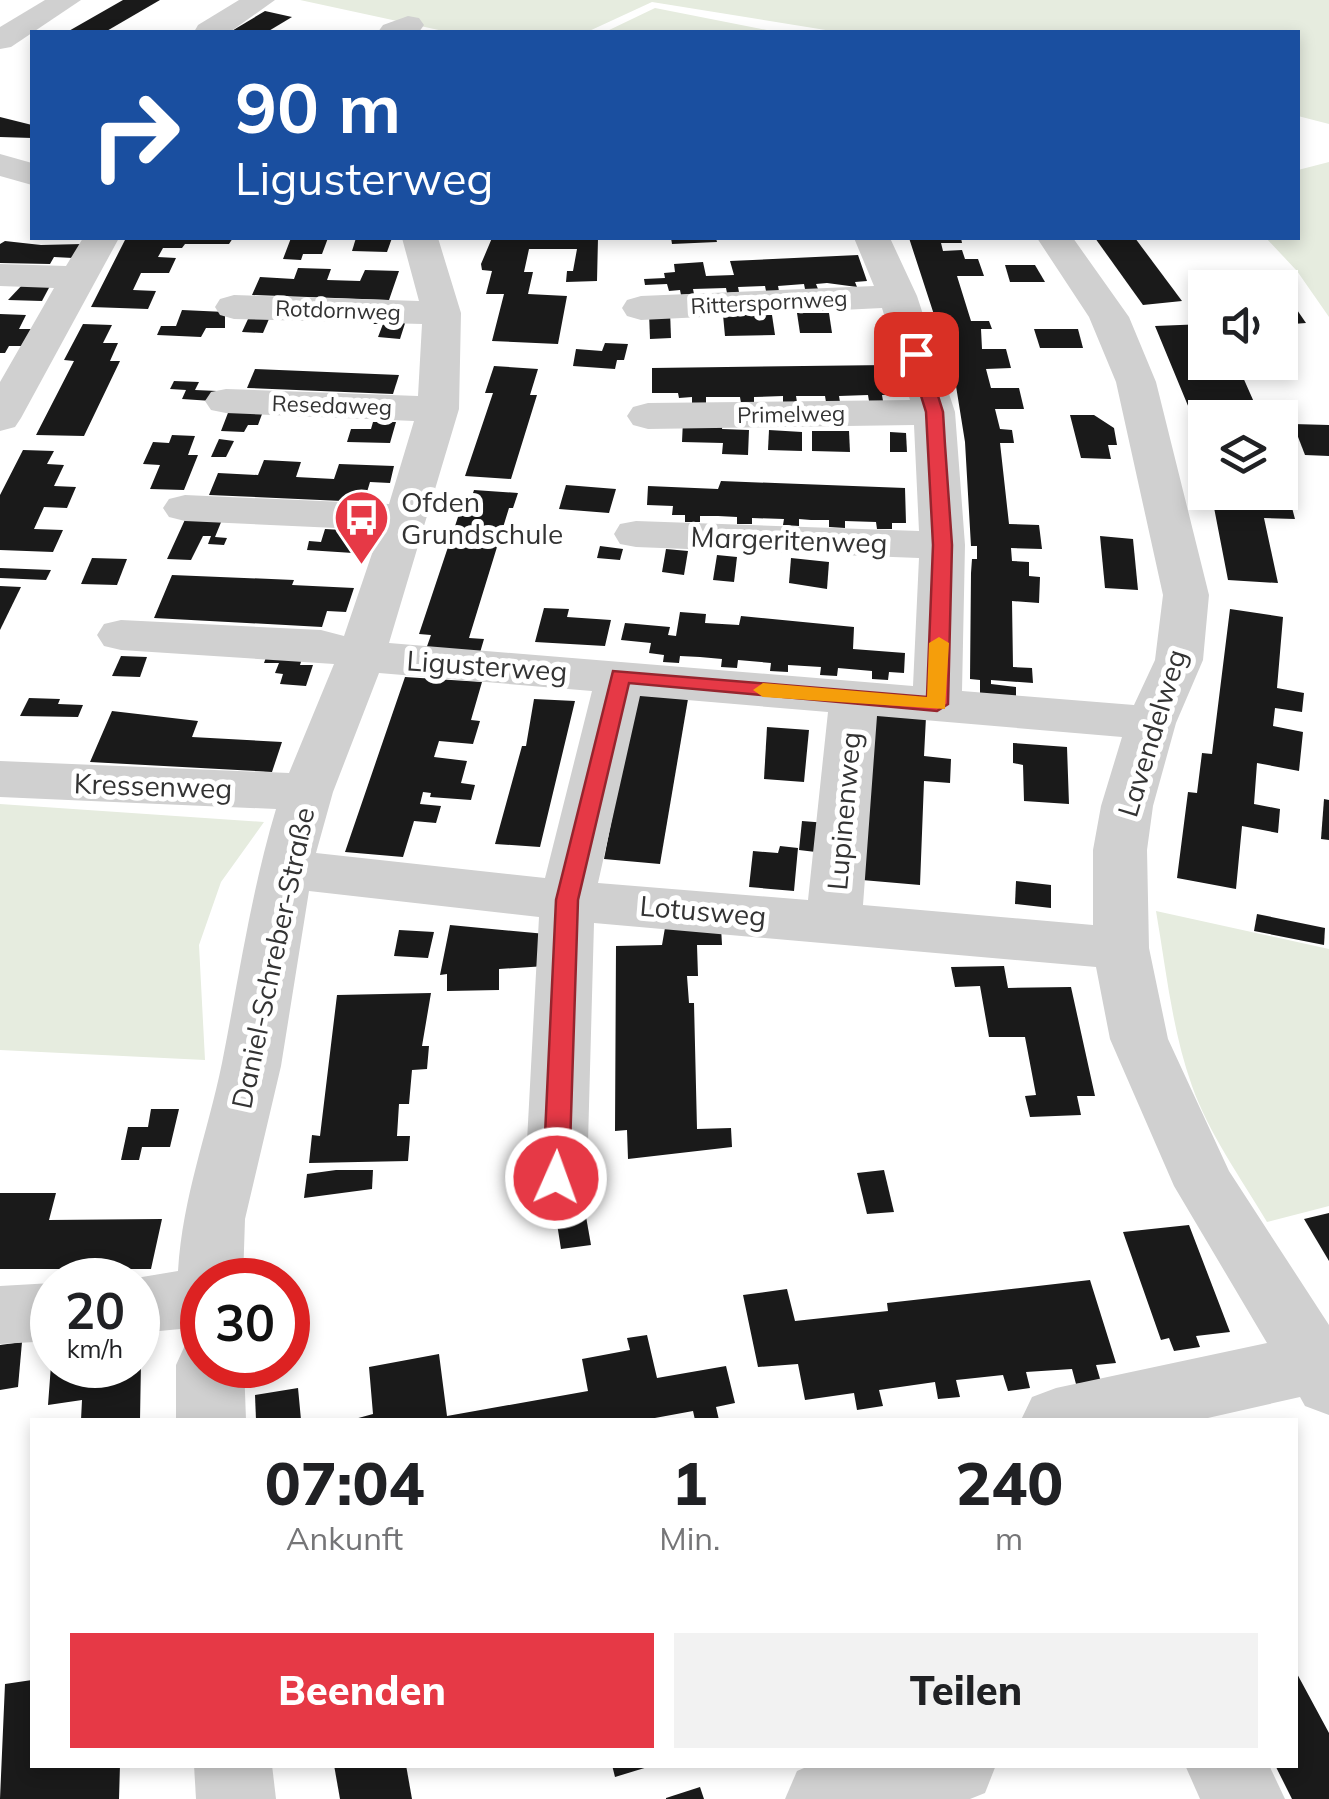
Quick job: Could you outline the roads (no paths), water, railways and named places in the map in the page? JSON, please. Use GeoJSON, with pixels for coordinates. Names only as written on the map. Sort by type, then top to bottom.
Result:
{"type":"FeatureCollection","features":[{"type":"Feature","properties":{"kind":"street"},"geometry":{"type":"LineString","coordinates":[[0,40],[66,0]]}},
{"type":"Feature","properties":{"kind":"street"},"geometry":{"type":"LineString","coordinates":[[211,30],[260,0]]}},
{"type":"Feature","properties":{"kind":"street"},"geometry":{"type":"LineString","coordinates":[[0,56],[30,62]]}},
{"type":"Feature","properties":{"kind":"street"},"geometry":{"type":"LineString","coordinates":[[0,164],[30,173]]}},
{"type":"Feature","properties":{"kind":"street"},"geometry":{"type":"LineString","coordinates":[[0,418],[13,369],[100,240]]}},
{"type":"Feature","properties":{"kind":"street","name":"Daniel-Schreber-Straße"},"geometry":{"type":"LineString","coordinates":[[211,1258],[213,1219],[252,1066],[286,869],[307,792],[361,656],[407,518],[438,408],[442,314],[421,240]]}},
{"type":"Feature","properties":{"kind":"street"},"geometry":{"type":"LineString","coordinates":[[873,240],[898,296],[934,412],[942,545],[937,704]]}},
{"type":"Feature","properties":{"kind":"street","name":"Lavendelweg"},"geometry":{"type":"LineString","coordinates":[[1056,240],[1109,317],[1136,382],[1174,530],[1186,595],[1179,660],[1151,723],[1127,806],[1120,850],[1121,948],[1140,1039],[1205,1186],[1321,1374]]}},
{"type":"Feature","properties":{"kind":"street"},"geometry":{"type":"LineString","coordinates":[[0,275],[77,278]]}},
{"type":"Feature","properties":{"kind":"street","name":"Ritterspornweg"},"geometry":{"type":"LineString","coordinates":[[640,308],[898,296]]}},
{"type":"Feature","properties":{"kind":"street","name":"Rotdornweg"},"geometry":{"type":"LineString","coordinates":[[234,307],[442,314]]}},
{"type":"Feature","properties":{"kind":"street","name":"Resedaweg"},"geometry":{"type":"LineString","coordinates":[[226,401],[438,408]]}},
{"type":"Feature","properties":{"kind":"street","name":"Primelweg"},"geometry":{"type":"LineString","coordinates":[[648,416],[934,412]]}},
{"type":"Feature","properties":{"kind":"street"},"geometry":{"type":"LineString","coordinates":[[186,508],[407,518]]}},
{"type":"Feature","properties":{"kind":"street","name":"Margeritenweg"},"geometry":{"type":"LineString","coordinates":[[636,534],[942,545]]}},
{"type":"Feature","properties":{"kind":"street","name":"Ligusterweg"},"geometry":{"type":"LineString","coordinates":[[121,635],[322,645],[361,656],[1151,723]]}},
{"type":"Feature","properties":{"kind":"street"},"geometry":{"type":"LineString","coordinates":[[556,1178],[567,900],[620,676]]}},
{"type":"Feature","properties":{"kind":"street","name":"Lupinenweg"},"geometry":{"type":"LineString","coordinates":[[834,922],[854,699]]}},
{"type":"Feature","properties":{"kind":"street","name":"Kressenweg"},"geometry":{"type":"LineString","coordinates":[[0,779],[307,792]]}},
{"type":"Feature","properties":{"kind":"street","name":"Lotusweg"},"geometry":{"type":"LineString","coordinates":[[286,869],[567,900],[1121,948]]}},
{"type":"Feature","properties":{"kind":"street"},"geometry":{"type":"LineString","coordinates":[[0,1316],[30,1314]]}},
{"type":"Feature","properties":{"kind":"street"},"geometry":{"type":"LineString","coordinates":[[1068,1418],[1321,1374]]}},
{"type":"Feature","properties":{"kind":"street"},"geometry":{"type":"LineString","coordinates":[[210,1388],[211,1418]]}},
{"type":"Feature","properties":{"kind":"street"},"geometry":{"type":"LineString","coordinates":[[232,1768],[236,1799]]}},
{"type":"Feature","properties":{"kind":"street"},"geometry":{"type":"LineString","coordinates":[[825,1799],[945,1768]]}},
{"type":"Feature","properties":{"kind":"street"},"geometry":{"type":"LineString","coordinates":[[1226,1768],[1245,1799]]}},
{"type":"Feature","properties":{"kind":"place","name":"Ofden Grundschule"},"geometry":{"type":"Point","coordinates":[362,567]}}]}
